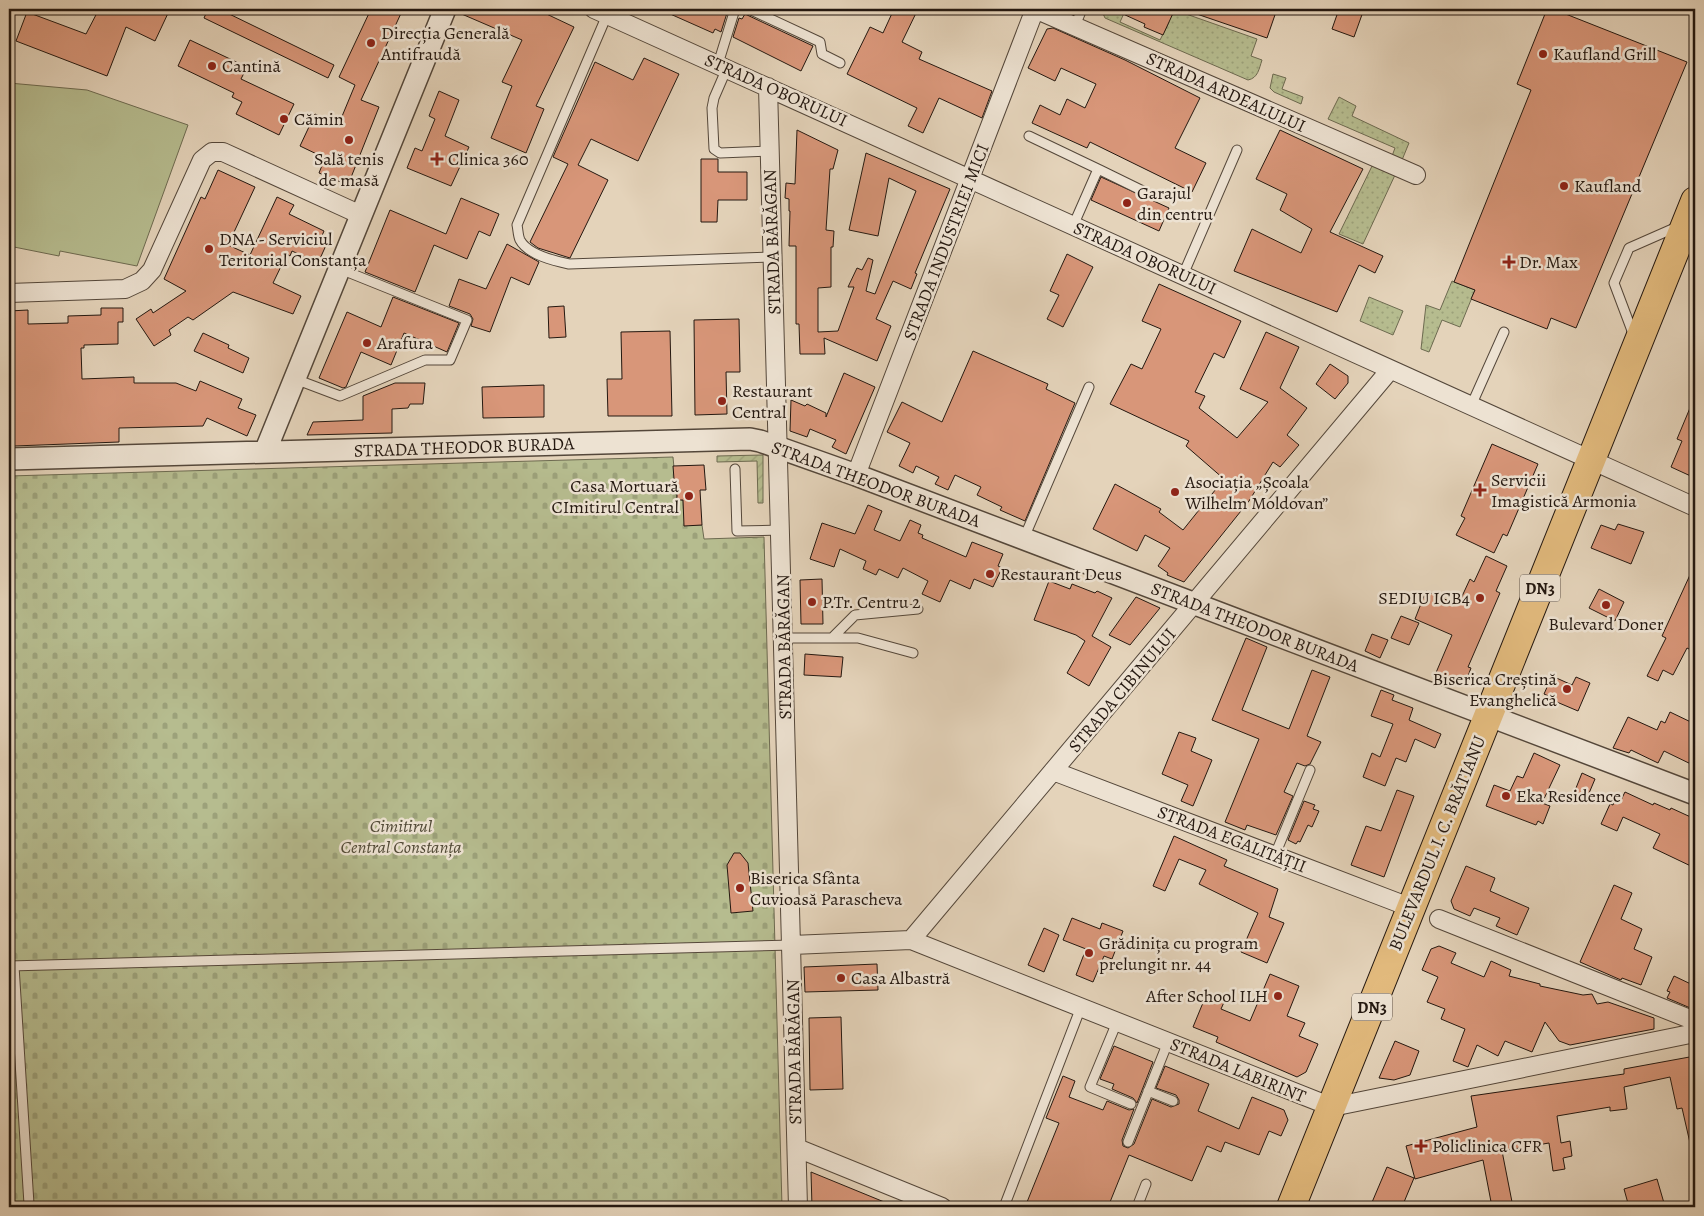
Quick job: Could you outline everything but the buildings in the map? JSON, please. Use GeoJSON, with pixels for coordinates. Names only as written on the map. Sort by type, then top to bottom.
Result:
{"type":"FeatureCollection","features":[{"type":"Feature","properties":{"kind":"main road","name":"BULEVARDUL I. C. BRĂTIANU"},"geometry":{"type":"LineString","coordinates":[[1291,1207],[1691,212]]}},
{"type":"Feature","properties":{"kind":"street"},"geometry":{"type":"LineString","coordinates":[[265,452],[445,9]]}},
{"type":"Feature","properties":{"kind":"street","name":"STRADA ARDEALULUI"},"geometry":{"type":"LineString","coordinates":[[1035,9],[1416,175]]}},
{"type":"Feature","properties":{"kind":"street","name":"STRADA INDUSTRIEI MICI"},"geometry":{"type":"LineString","coordinates":[[856,475],[1035,9]]}},
{"type":"Feature","properties":{"kind":"street","name":"STRADA OBORULUI"},"geometry":{"type":"LineString","coordinates":[[601,12],[1695,507]]}},
{"type":"Feature","properties":{"kind":"street","name":"STRADA BĂRĂGAN"},"geometry":{"type":"LineString","coordinates":[[768,86],[798,1207]]}},
{"type":"Feature","properties":{"kind":"street"},"geometry":{"type":"LineString","coordinates":[[9,293],[124,289],[142,281],[152,270],[202,160],[212,152],[223,152],[361,215]]}},
{"type":"Feature","properties":{"kind":"street","name":"STRADA CIBINULUI"},"geometry":{"type":"LineString","coordinates":[[911,940],[1390,370]]}},
{"type":"Feature","properties":{"kind":"street","name":"STRADA THEODOR BURADA"},"geometry":{"type":"LineString","coordinates":[[9,459],[750,439],[779,446],[1695,794]]}},
{"type":"Feature","properties":{"kind":"street","name":"STRADA EGALITĂȚII"},"geometry":{"type":"LineString","coordinates":[[1053,771],[1412,908]]}},
{"type":"Feature","properties":{"kind":"street"},"geometry":{"type":"LineString","coordinates":[[1439,919],[1695,1021]]}},
{"type":"Feature","properties":{"kind":"street","name":"STRADA LABIRINT"},"geometry":{"type":"LineString","coordinates":[[792,945],[911,940],[1332,1107]]}},
{"type":"Feature","properties":{"kind":"street"},"geometry":{"type":"LineString","coordinates":[[1332,1107],[1695,1033]]}},
{"type":"Feature","properties":{"kind":"street"},"geometry":{"type":"LineString","coordinates":[[797,1148],[942,1207]]}},
{"type":"Feature","properties":{"kind":"lane"},"geometry":{"type":"LineString","coordinates":[[735,9],[712,108],[714,149],[720,152],[769,151]]}},
{"type":"Feature","properties":{"kind":"lane"},"geometry":{"type":"LineString","coordinates":[[749,9],[820,42],[822,54],[840,63]]}},
{"type":"Feature","properties":{"kind":"lane"},"geometry":{"type":"LineString","coordinates":[[1075,26],[1082,9]]}},
{"type":"Feature","properties":{"kind":"lane"},"geometry":{"type":"LineString","coordinates":[[601,12],[517,225],[520,240],[529,249],[554,261],[569,264],[772,257]]}},
{"type":"Feature","properties":{"kind":"lane"},"geometry":{"type":"LineString","coordinates":[[1029,136],[1145,192]]}},
{"type":"Feature","properties":{"kind":"lane"},"geometry":{"type":"LineString","coordinates":[[1183,275],[1237,150]]}},
{"type":"Feature","properties":{"kind":"lane"},"geometry":{"type":"LineString","coordinates":[[1073,226],[1098,169]]}},
{"type":"Feature","properties":{"kind":"lane"},"geometry":{"type":"LineString","coordinates":[[1637,346],[1614,283],[1629,248],[1691,212]]}},
{"type":"Feature","properties":{"kind":"lane"},"geometry":{"type":"LineString","coordinates":[[295,379],[340,396],[425,360],[450,360],[467,320],[340,269]]}},
{"type":"Feature","properties":{"kind":"lane"},"geometry":{"type":"LineString","coordinates":[[1471,406],[1504,332]]}},
{"type":"Feature","properties":{"kind":"lane"},"geometry":{"type":"LineString","coordinates":[[1024,539],[1089,387]]}},
{"type":"Feature","properties":{"kind":"lane"},"geometry":{"type":"LineString","coordinates":[[735,469],[737,531],[781,530]]}},
{"type":"Feature","properties":{"kind":"lane"},"geometry":{"type":"LineString","coordinates":[[832,638],[855,616],[918,609]]}},
{"type":"Feature","properties":{"kind":"lane"},"geometry":{"type":"LineString","coordinates":[[784,638],[858,638],[913,653]]}},
{"type":"Feature","properties":{"kind":"lane"},"geometry":{"type":"LineString","coordinates":[[1275,856],[1310,770]]}},
{"type":"Feature","properties":{"kind":"lane"},"geometry":{"type":"LineString","coordinates":[[29,1204],[12,966],[792,945]]}},
{"type":"Feature","properties":{"kind":"lane"},"geometry":{"type":"LineString","coordinates":[[1004,1207],[1081,1007]]}},
{"type":"Feature","properties":{"kind":"lane"},"geometry":{"type":"LineString","coordinates":[[1117,1022],[1090,1087],[1131,1104]]}},
{"type":"Feature","properties":{"kind":"lane"},"geometry":{"type":"LineString","coordinates":[[1128,1142],[1168,1042]]}},
{"type":"Feature","properties":{"kind":"lane"},"geometry":{"type":"LineString","coordinates":[[1148,1091],[1173,1101]]}},
{"type":"Feature","properties":{"kind":"lane"},"geometry":{"type":"LineString","coordinates":[[1137,1207],[1146,1184]]}},
{"type":"Feature","properties":{"kind":"green space"},"geometry":{"type":"Polygon","coordinates":[[[1101,9],[1126,9],[1120,22],[1160,40],[1169,22],[1161,18],[1165,9],[1172,9],[1257,39],[1251,56],[1262,60],[1259,70],[1254,77],[1248,80],[1105,18],[1101,9]]]}},
{"type":"Feature","properties":{"kind":"green space"},"geometry":{"type":"Polygon","coordinates":[[[1273,74],[1286,78],[1282,89],[1303,97],[1301,104],[1274,92],[1270,88],[1273,74]]]}},
{"type":"Feature","properties":{"kind":"green space"},"geometry":{"type":"Polygon","coordinates":[[[9,83],[87,90],[188,125],[137,266],[60,251],[59,256],[9,246],[9,83]]]}},
{"type":"Feature","properties":{"kind":"green space"},"geometry":{"type":"Polygon","coordinates":[[[1339,97],[1356,106],[1352,116],[1409,143],[1402,160],[1392,156],[1395,148],[1328,119],[1339,97]]]}},
{"type":"Feature","properties":{"kind":"green space"},"geometry":{"type":"Polygon","coordinates":[[[1373,164],[1395,175],[1363,244],[1339,234],[1373,164]]]}},
{"type":"Feature","properties":{"kind":"green space"},"geometry":{"type":"Polygon","coordinates":[[[1452,281],[1475,290],[1460,327],[1442,320],[1429,352],[1421,349],[1426,305],[1440,310],[1452,281]]]}},
{"type":"Feature","properties":{"kind":"green space"},"geometry":{"type":"Polygon","coordinates":[[[1369,297],[1403,311],[1393,335],[1360,321],[1369,297]]]}},
{"type":"Feature","properties":{"kind":"green space"},"geometry":{"type":"Polygon","coordinates":[[[763,455],[763,503],[758,503],[757,461],[717,462],[717,456],[763,455]]]}},
{"type":"Feature","properties":{"kind":"green space","name":"Cimitirul Central Constanța"},"geometry":{"type":"Polygon","coordinates":[[[673,457],[677,500],[683,500],[685,525],[702,525],[704,539],[764,537],[782,1207],[9,1207],[9,476],[673,457]]]}},
{"type":"Feature","properties":{"kind":"place","name":"Direcția Generală Antifraudă"},"geometry":{"type":"Point","coordinates":[371,43]}},
{"type":"Feature","properties":{"kind":"place","name":"Kaufland Grill"},"geometry":{"type":"Point","coordinates":[1543,54]}},
{"type":"Feature","properties":{"kind":"place","name":"Cantină"},"geometry":{"type":"Point","coordinates":[212,66]}},
{"type":"Feature","properties":{"kind":"place","name":"Cămin"},"geometry":{"type":"Point","coordinates":[284,119]}},
{"type":"Feature","properties":{"kind":"place","name":"Sală tenis de masă"},"geometry":{"type":"Point","coordinates":[349,140]}},
{"type":"Feature","properties":{"kind":"place","name":"Clinica 360"},"geometry":{"type":"Point","coordinates":[437,159]}},
{"type":"Feature","properties":{"kind":"place","name":"Kaufland"},"geometry":{"type":"Point","coordinates":[1564,186]}},
{"type":"Feature","properties":{"kind":"place","name":"Garajul din centru"},"geometry":{"type":"Point","coordinates":[1127,203]}},
{"type":"Feature","properties":{"kind":"place","name":"DNA - Serviciul Teritorial Constanța"},"geometry":{"type":"Point","coordinates":[209,249]}},
{"type":"Feature","properties":{"kind":"place","name":"Dr. Max"},"geometry":{"type":"Point","coordinates":[1509,262]}},
{"type":"Feature","properties":{"kind":"place","name":"Arafura"},"geometry":{"type":"Point","coordinates":[367,343]}},
{"type":"Feature","properties":{"kind":"place","name":"Restaurant Central"},"geometry":{"type":"Point","coordinates":[722,401]}},
{"type":"Feature","properties":{"kind":"place","name":"Servicii Imagistică Armonia"},"geometry":{"type":"Point","coordinates":[1480,490]}},
{"type":"Feature","properties":{"kind":"place","name":"Asociația „Școala Wilhelm Moldovan”"},"geometry":{"type":"Point","coordinates":[1175,492]}},
{"type":"Feature","properties":{"kind":"place","name":"Casa Mortuară CImitirul Central"},"geometry":{"type":"Point","coordinates":[689,496]}},
{"type":"Feature","properties":{"kind":"place","name":"Restaurant Deus"},"geometry":{"type":"Point","coordinates":[990,574]}},
{"type":"Feature","properties":{"kind":"place","name":"SEDIU ICB4"},"geometry":{"type":"Point","coordinates":[1480,598]}},
{"type":"Feature","properties":{"kind":"place","name":"P.Tr. Centru 2"},"geometry":{"type":"Point","coordinates":[812,602]}},
{"type":"Feature","properties":{"kind":"place","name":"Bulevard Doner"},"geometry":{"type":"Point","coordinates":[1606,605]}},
{"type":"Feature","properties":{"kind":"place","name":"Biserica Creștină Evanghelică"},"geometry":{"type":"Point","coordinates":[1567,689]}},
{"type":"Feature","properties":{"kind":"place","name":"Eka Residence"},"geometry":{"type":"Point","coordinates":[1506,796]}},
{"type":"Feature","properties":{"kind":"place","name":"Biserica Sfânta Cuvioasă Parascheva"},"geometry":{"type":"Point","coordinates":[740,888]}},
{"type":"Feature","properties":{"kind":"place","name":"Grădinița cu program prelungit nr. 44"},"geometry":{"type":"Point","coordinates":[1089,953]}},
{"type":"Feature","properties":{"kind":"place","name":"Casa Albastră"},"geometry":{"type":"Point","coordinates":[841,978]}},
{"type":"Feature","properties":{"kind":"place","name":"After School ILH"},"geometry":{"type":"Point","coordinates":[1278,996]}},
{"type":"Feature","properties":{"kind":"place","name":"Policlinica CFR"},"geometry":{"type":"Point","coordinates":[1421,1146]}}]}
